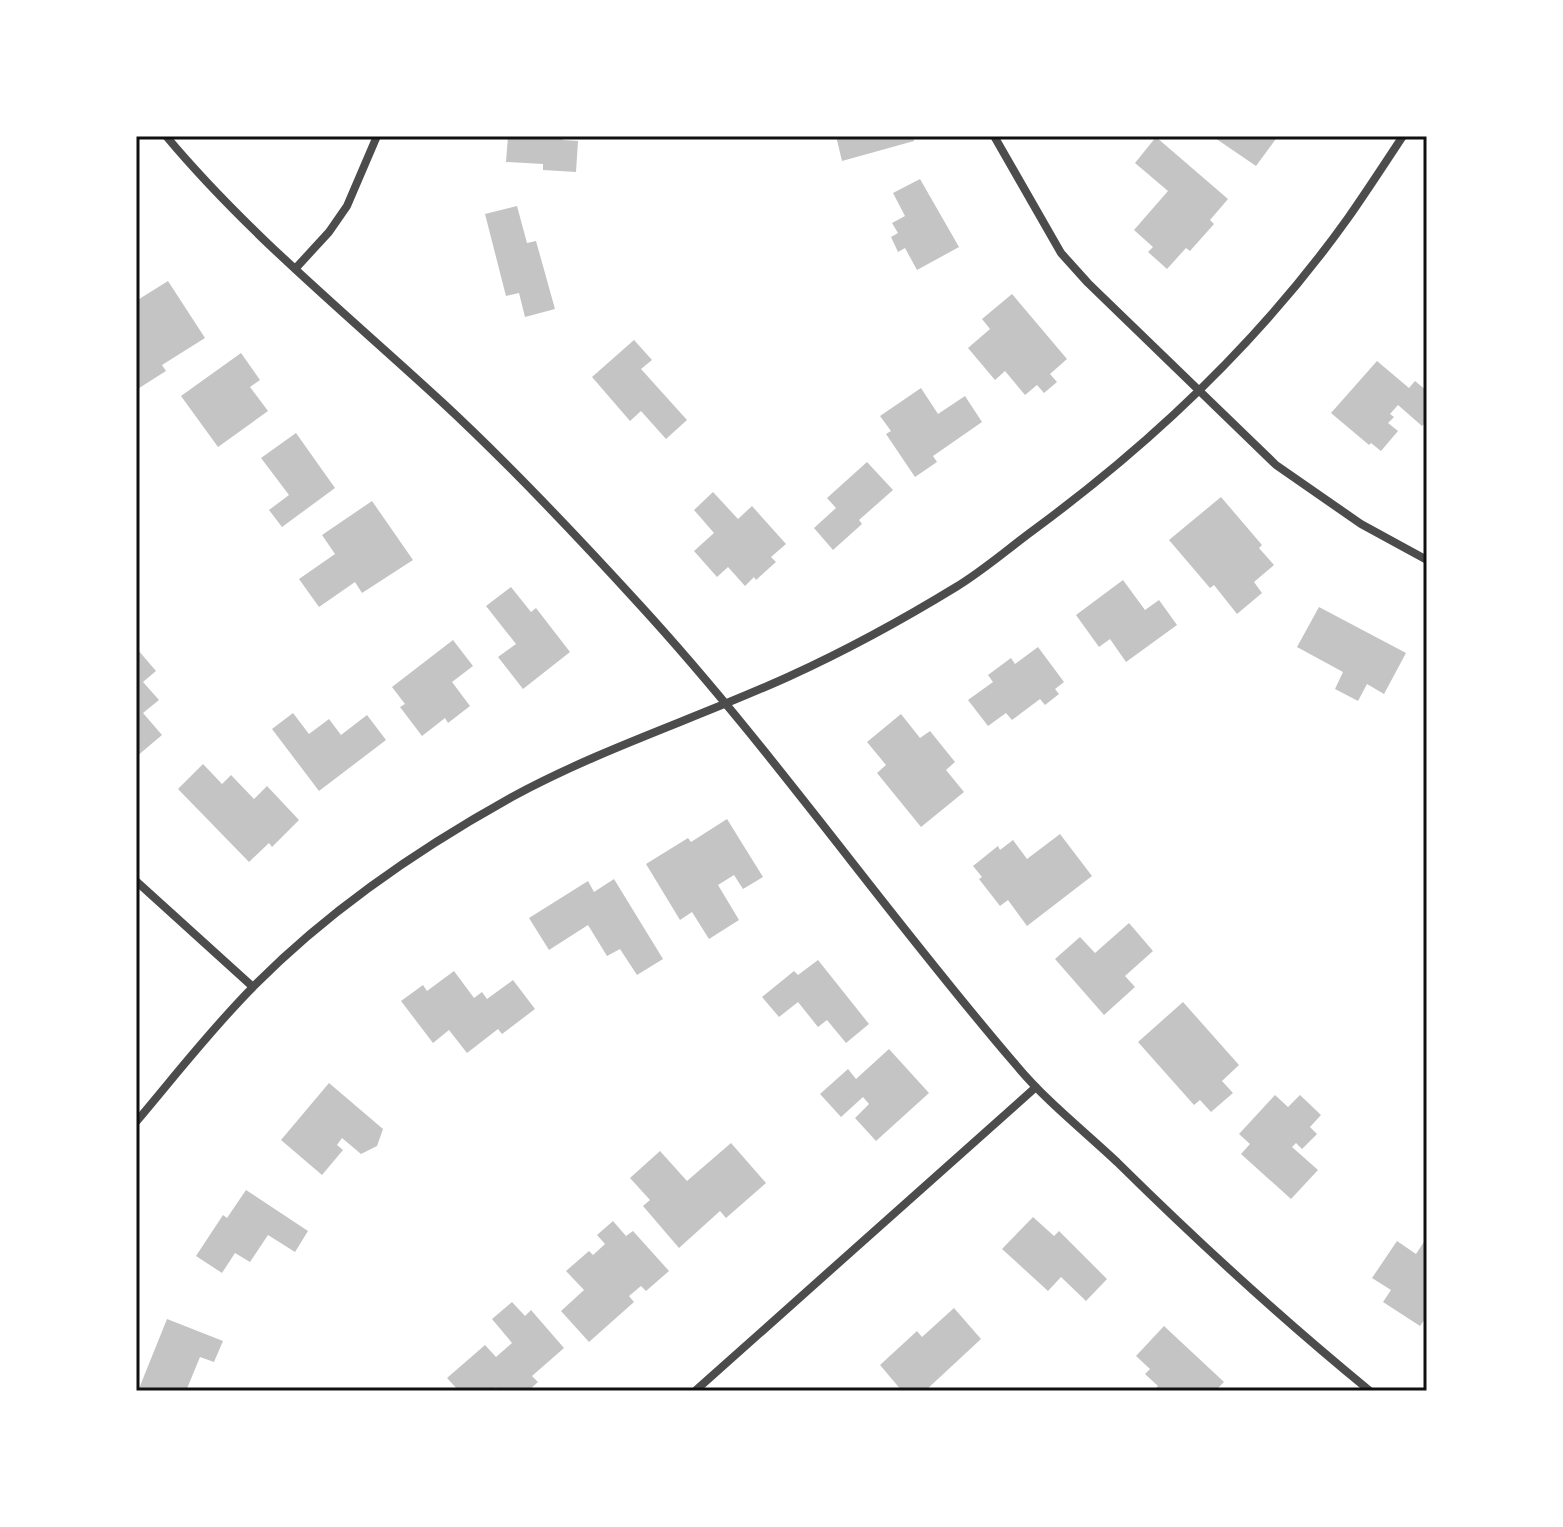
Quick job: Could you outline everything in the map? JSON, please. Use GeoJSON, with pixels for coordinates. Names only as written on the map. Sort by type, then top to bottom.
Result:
{"type":"FeatureCollection","features":[{"type":"Feature","properties":{"kind":"street"},"geometry":{"type":"LineString","coordinates":[[166,136],[295,269],[544,500],[699,670],[942,976],[1036,1087],[1304,1336],[1370,1391]]}},
{"type":"Feature","properties":{"kind":"street"},"geometry":{"type":"LineString","coordinates":[[295,269],[329,232],[347,206],[377,136]]}},
{"type":"Feature","properties":{"kind":"street"},"geometry":{"type":"LineString","coordinates":[[994,136],[1061,253],[1088,283],[1286,473],[1361,524],[1427,560]]}},
{"type":"Feature","properties":{"kind":"street"},"geometry":{"type":"LineString","coordinates":[[136,1122],[253,987],[295,947],[360,896],[457,829],[515,795],[787,677],[886,628],[961,584],[1065,506],[1131,453],[1198,390],[1284,298],[1347,219],[1403,136]]}},
{"type":"Feature","properties":{"kind":"street"},"geometry":{"type":"LineString","coordinates":[[136,881],[253,987]]}},
{"type":"Feature","properties":{"kind":"street"},"geometry":{"type":"LineString","coordinates":[[695,1391],[1036,1087]]}},
{"type":"Feature","properties":{"kind":"building"},"geometry":{"type":"Polygon","coordinates":[[[508,136],[563,136],[563,140],[578,141],[576,172],[543,170],[543,164],[506,162],[508,136]]]}},
{"type":"Feature","properties":{"kind":"building"},"geometry":{"type":"Polygon","coordinates":[[[836,136],[913,136],[914,141],[842,161],[836,136]]]}},
{"type":"Feature","properties":{"kind":"building"},"geometry":{"type":"Polygon","coordinates":[[[1216,136],[1278,136],[1256,166],[1216,136]]]}},
{"type":"Feature","properties":{"kind":"building"},"geometry":{"type":"Polygon","coordinates":[[[1156,137],[1228,199],[1210,220],[1214,224],[1190,251],[1186,248],[1167,269],[1148,252],[1153,247],[1134,230],[1168,191],[1135,163],[1156,137]]]}},
{"type":"Feature","properties":{"kind":"building"},"geometry":{"type":"Polygon","coordinates":[[[920,179],[959,247],[917,270],[905,248],[898,252],[891,237],[898,233],[892,223],[905,216],[893,193],[920,179]]]}},
{"type":"Feature","properties":{"kind":"building"},"geometry":{"type":"Polygon","coordinates":[[[517,206],[527,243],[536,241],[555,309],[525,317],[519,293],[506,296],[485,214],[517,206]]]}},
{"type":"Feature","properties":{"kind":"building"},"geometry":{"type":"Polygon","coordinates":[[[168,281],[205,338],[162,365],[166,371],[136,390],[136,301],[168,281]]]}},
{"type":"Feature","properties":{"kind":"building"},"geometry":{"type":"Polygon","coordinates":[[[1012,294],[1067,359],[1050,374],[1057,382],[1044,393],[1037,385],[1025,395],[1005,371],[995,380],[968,348],[990,329],[982,319],[1012,294]]]}},
{"type":"Feature","properties":{"kind":"building"},"geometry":{"type":"Polygon","coordinates":[[[634,340],[652,360],[641,369],[687,420],[666,439],[641,411],[630,421],[592,377],[634,340]]]}},
{"type":"Feature","properties":{"kind":"building"},"geometry":{"type":"Polygon","coordinates":[[[241,353],[260,380],[250,387],[268,411],[218,447],[181,396],[241,353]]]}},
{"type":"Feature","properties":{"kind":"building"},"geometry":{"type":"Polygon","coordinates":[[[1377,361],[1409,388],[1415,381],[1427,391],[1427,421],[1422,426],[1398,405],[1390,414],[1394,417],[1388,423],[1398,431],[1381,451],[1371,443],[1369,445],[1331,413],[1377,361]]]}},
{"type":"Feature","properties":{"kind":"building"},"geometry":{"type":"Polygon","coordinates":[[[921,388],[938,414],[965,396],[982,422],[933,456],[937,462],[915,477],[886,434],[891,431],[880,416],[921,388]]]}},
{"type":"Feature","properties":{"kind":"building"},"geometry":{"type":"Polygon","coordinates":[[[296,433],[335,488],[282,527],[269,510],[289,495],[261,458],[296,433]]]}},
{"type":"Feature","properties":{"kind":"building"},"geometry":{"type":"Polygon","coordinates":[[[867,462],[893,490],[859,520],[862,524],[833,550],[814,528],[836,508],[827,498],[867,462]]]}},
{"type":"Feature","properties":{"kind":"building"},"geometry":{"type":"Polygon","coordinates":[[[713,492],[738,519],[752,506],[786,544],[771,557],[776,562],[745,586],[728,567],[717,577],[694,551],[714,533],[694,510],[713,492]]]}},
{"type":"Feature","properties":{"kind":"building"},"geometry":{"type":"Polygon","coordinates":[[[1221,497],[1262,545],[1259,548],[1274,565],[1254,582],[1262,593],[1237,614],[1214,585],[1210,588],[1169,540],[1221,497]]]}},
{"type":"Feature","properties":{"kind":"building"},"geometry":{"type":"Polygon","coordinates":[[[372,501],[413,560],[362,593],[355,582],[319,607],[299,579],[335,554],[322,535],[372,501]]]}},
{"type":"Feature","properties":{"kind":"building"},"geometry":{"type":"Polygon","coordinates":[[[1123,580],[1145,610],[1159,600],[1177,625],[1126,662],[1110,639],[1099,647],[1076,615],[1123,580]]]}},
{"type":"Feature","properties":{"kind":"building"},"geometry":{"type":"Polygon","coordinates":[[[511,587],[531,612],[536,608],[570,652],[523,689],[498,657],[516,644],[486,606],[511,587]]]}},
{"type":"Feature","properties":{"kind":"building"},"geometry":{"type":"Polygon","coordinates":[[[1319,607],[1406,653],[1384,694],[1367,684],[1358,701],[1335,689],[1343,672],[1297,647],[1319,607]]]}},
{"type":"Feature","properties":{"kind":"building"},"geometry":{"type":"Polygon","coordinates":[[[453,640],[473,666],[452,682],[470,706],[448,723],[445,718],[422,736],[400,707],[405,704],[392,687],[453,640]]]}},
{"type":"Feature","properties":{"kind":"building"},"geometry":{"type":"Polygon","coordinates":[[[1038,647],[1064,682],[1055,689],[1059,694],[1045,705],[1040,699],[1012,720],[1006,713],[988,726],[968,700],[993,682],[988,675],[1011,658],[1015,664],[1038,647]]]}},
{"type":"Feature","properties":{"kind":"building"},"geometry":{"type":"Polygon","coordinates":[[[138,650],[156,671],[143,682],[159,700],[143,713],[162,735],[136,757],[138,650]]]}},
{"type":"Feature","properties":{"kind":"building"},"geometry":{"type":"Polygon","coordinates":[[[293,713],[309,734],[329,719],[341,735],[367,715],[386,740],[319,791],[272,729],[293,713]]]}},
{"type":"Feature","properties":{"kind":"building"},"geometry":{"type":"Polygon","coordinates":[[[901,714],[920,738],[930,731],[955,762],[946,770],[964,792],[921,827],[877,773],[886,765],[867,742],[901,714]]]}},
{"type":"Feature","properties":{"kind":"building"},"geometry":{"type":"Polygon","coordinates":[[[203,764],[222,784],[231,775],[254,799],[267,786],[299,820],[272,847],[269,843],[249,862],[178,789],[203,764]]]}},
{"type":"Feature","properties":{"kind":"building"},"geometry":{"type":"Polygon","coordinates":[[[727,819],[763,877],[743,889],[734,875],[718,885],[739,920],[709,939],[692,912],[680,920],[646,864],[688,838],[691,842],[727,819]]]}},
{"type":"Feature","properties":{"kind":"building"},"geometry":{"type":"Polygon","coordinates":[[[1060,834],[1092,876],[1027,926],[1008,900],[1000,906],[973,866],[998,846],[1000,850],[1013,840],[1027,859],[1060,834]]]}},
{"type":"Feature","properties":{"kind":"building"},"geometry":{"type":"Polygon","coordinates":[[[614,879],[663,959],[637,975],[620,949],[607,956],[588,925],[549,950],[529,918],[588,881],[594,892],[614,879]]]}},
{"type":"Feature","properties":{"kind":"building"},"geometry":{"type":"Polygon","coordinates":[[[1129,923],[1153,951],[1125,976],[1135,987],[1104,1015],[1055,959],[1080,937],[1095,953],[1129,923]]]}},
{"type":"Feature","properties":{"kind":"building"},"geometry":{"type":"Polygon","coordinates":[[[818,960],[869,1024],[846,1043],[827,1020],[818,1027],[798,1002],[779,1017],[762,997],[794,971],[798,975],[818,960]]]}},
{"type":"Feature","properties":{"kind":"building"},"geometry":{"type":"Polygon","coordinates":[[[454,971],[474,998],[482,992],[487,999],[513,980],[535,1009],[502,1034],[498,1029],[467,1053],[449,1030],[433,1043],[401,1001],[423,985],[427,991],[454,971]]]}},
{"type":"Feature","properties":{"kind":"building"},"geometry":{"type":"Polygon","coordinates":[[[1183,1002],[1239,1065],[1222,1081],[1233,1093],[1211,1112],[1200,1100],[1194,1105],[1138,1042],[1183,1002]]]}},
{"type":"Feature","properties":{"kind":"building"},"geometry":{"type":"Polygon","coordinates":[[[889,1049],[929,1093],[876,1141],[855,1118],[869,1104],[863,1097],[841,1117],[820,1094],[848,1069],[856,1079],[889,1049]]]}},
{"type":"Feature","properties":{"kind":"building"},"geometry":{"type":"Polygon","coordinates":[[[329,1083],[383,1129],[377,1146],[361,1154],[342,1138],[337,1145],[343,1150],[322,1175],[281,1140],[329,1083]]]}},
{"type":"Feature","properties":{"kind":"building"},"geometry":{"type":"Polygon","coordinates":[[[1275,1095],[1288,1107],[1300,1095],[1321,1115],[1310,1127],[1317,1134],[1302,1149],[1296,1143],[1292,1147],[1318,1170],[1291,1199],[1241,1154],[1250,1144],[1239,1134],[1275,1095]]]}},
{"type":"Feature","properties":{"kind":"building"},"geometry":{"type":"Polygon","coordinates":[[[731,1143],[766,1183],[726,1218],[720,1211],[679,1248],[643,1206],[650,1200],[630,1178],[660,1151],[687,1181],[731,1143]]]}},
{"type":"Feature","properties":{"kind":"building"},"geometry":{"type":"Polygon","coordinates":[[[246,1190],[308,1231],[295,1252],[268,1235],[250,1262],[235,1253],[222,1273],[196,1256],[223,1215],[227,1218],[246,1190]]]}},
{"type":"Feature","properties":{"kind":"building"},"geometry":{"type":"Polygon","coordinates":[[[1033,1217],[1054,1236],[1059,1231],[1107,1279],[1086,1301],[1061,1277],[1048,1291],[1002,1249],[1033,1217]]]}},
{"type":"Feature","properties":{"kind":"building"},"geometry":{"type":"Polygon","coordinates":[[[613,1221],[626,1236],[633,1231],[669,1271],[646,1291],[641,1286],[629,1296],[634,1302],[589,1342],[561,1311],[584,1290],[566,1271],[589,1251],[593,1255],[605,1244],[597,1235],[613,1221]]]}},
{"type":"Feature","properties":{"kind":"building"},"geometry":{"type":"Polygon","coordinates":[[[1427,1237],[1427,1316],[1420,1326],[1383,1302],[1391,1290],[1372,1278],[1397,1241],[1416,1254],[1427,1237]]]}},
{"type":"Feature","properties":{"kind":"building"},"geometry":{"type":"Polygon","coordinates":[[[512,1302],[525,1316],[531,1310],[564,1348],[532,1376],[538,1382],[528,1391],[499,1391],[496,1387],[492,1391],[459,1391],[447,1378],[485,1345],[496,1357],[512,1343],[492,1319],[512,1302]]]}},
{"type":"Feature","properties":{"kind":"building"},"geometry":{"type":"Polygon","coordinates":[[[954,1308],[981,1339],[925,1391],[902,1391],[880,1365],[917,1331],[922,1337],[954,1308]]]}},
{"type":"Feature","properties":{"kind":"building"},"geometry":{"type":"Polygon","coordinates":[[[167,1319],[223,1341],[214,1362],[200,1357],[186,1391],[138,1391],[167,1319]]]}},
{"type":"Feature","properties":{"kind":"building"},"geometry":{"type":"Polygon","coordinates":[[[1164,1326],[1224,1382],[1215,1391],[1153,1391],[1158,1386],[1145,1374],[1150,1369],[1136,1356],[1164,1326]]]}}]}
